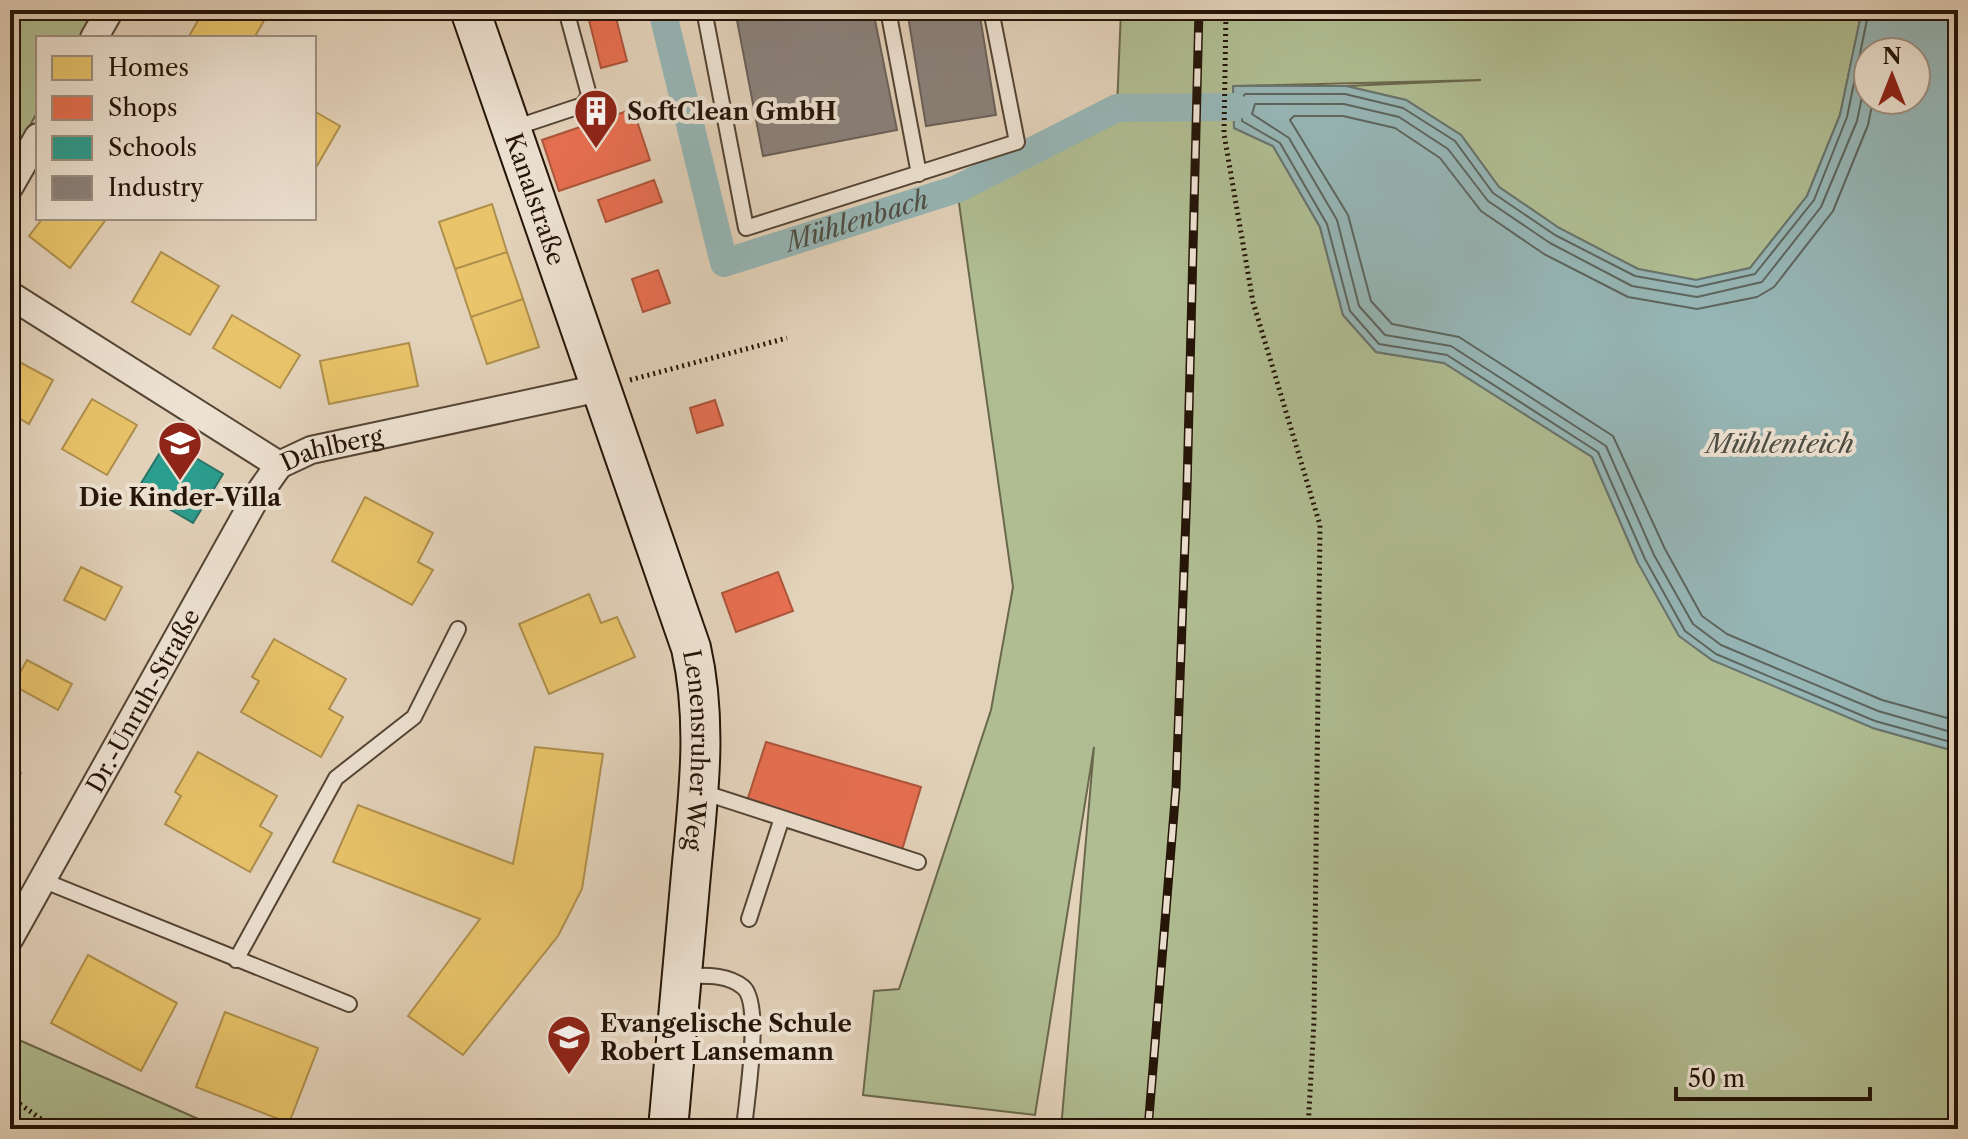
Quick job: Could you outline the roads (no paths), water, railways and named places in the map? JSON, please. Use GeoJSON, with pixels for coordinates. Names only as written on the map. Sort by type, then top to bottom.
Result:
{"type":"FeatureCollection","features":[{"type":"Feature","properties":{"kind":"street"},"geometry":{"type":"LineString","coordinates":[[95,36],[110,10]]}},
{"type":"Feature","properties":{"kind":"street","name":"Kanalstraße"},"geometry":{"type":"LineString","coordinates":[[470,10],[600,388]]}},
{"type":"Feature","properties":{"kind":"street"},"geometry":{"type":"LineString","coordinates":[[10,186],[36,140]]}},
{"type":"Feature","properties":{"kind":"street","name":"Dahlberg"},"geometry":{"type":"LineString","coordinates":[[10,295],[279,465],[311,450],[600,388]]}},
{"type":"Feature","properties":{"kind":"street","name":"Lenensruher Weg"},"geometry":{"type":"LineString","coordinates":[[600,388],[691,648],[700,689],[703,732],[699,791],[668,1129]]}},
{"type":"Feature","properties":{"kind":"street","name":"Dr.-Unruh-Straße"},"geometry":{"type":"LineString","coordinates":[[10,938],[255,499],[279,465]]}},
{"type":"Feature","properties":{"kind":"lane"},"geometry":{"type":"LineString","coordinates":[[510,129],[583,105],[589,95],[566,10]]}},
{"type":"Feature","properties":{"kind":"lane"},"geometry":{"type":"LineString","coordinates":[[704,10],[746,228],[1017,142],[991,10]]}},
{"type":"Feature","properties":{"kind":"lane"},"geometry":{"type":"LineString","coordinates":[[888,10],[919,174]]}},
{"type":"Feature","properties":{"kind":"lane"},"geometry":{"type":"LineString","coordinates":[[236,960],[336,778],[414,717],[458,629]]}},
{"type":"Feature","properties":{"kind":"lane"},"geometry":{"type":"LineString","coordinates":[[699,791],[781,821],[918,862]]}},
{"type":"Feature","properties":{"kind":"lane"},"geometry":{"type":"LineString","coordinates":[[749,919],[781,821]]}},
{"type":"Feature","properties":{"kind":"lane"},"geometry":{"type":"LineString","coordinates":[[42,880],[349,1004]]}},
{"type":"Feature","properties":{"kind":"lane"},"geometry":{"type":"LineString","coordinates":[[682,976],[721,976],[745,988],[754,1007],[744,1129]]}},
{"type":"Feature","properties":{"kind":"water","name":"Mühlenteich"},"geometry":{"type":"Polygon","coordinates":[[[1862,10],[1958,10],[1958,752],[1873,728],[1712,660],[1679,636],[1638,563],[1592,457],[1444,363],[1376,352],[1343,315],[1320,227],[1273,146],[1234,128],[1233,86],[1346,86],[1406,100],[1461,135],[1499,187],[1559,228],[1638,269],[1696,280],[1750,268],[1807,196],[1840,115],[1852,58],[1852,116],[1932,116],[1932,36],[1857,36],[1862,10]]]}},
{"type":"Feature","properties":{"kind":"waterway","name":"Mühlenbach"},"geometry":{"type":"LineString","coordinates":[[662,10],[724,263],[957,189],[1117,108],[1234,107]]}},
{"type":"Feature","properties":{"kind":"railway"},"geometry":{"type":"LineString","coordinates":[[1148,1129],[1176,788],[1199,10]]}},
{"type":"Feature","properties":{"kind":"place","name":"SoftClean GmbH"},"geometry":{"type":"Point","coordinates":[596,150]}},
{"type":"Feature","properties":{"kind":"place","name":"Die Kinder-Villa"},"geometry":{"type":"Point","coordinates":[180,482]}},
{"type":"Feature","properties":{"kind":"place","name":"Evangelische Schule Robert Lansemann"},"geometry":{"type":"Point","coordinates":[569,1076]}}]}
